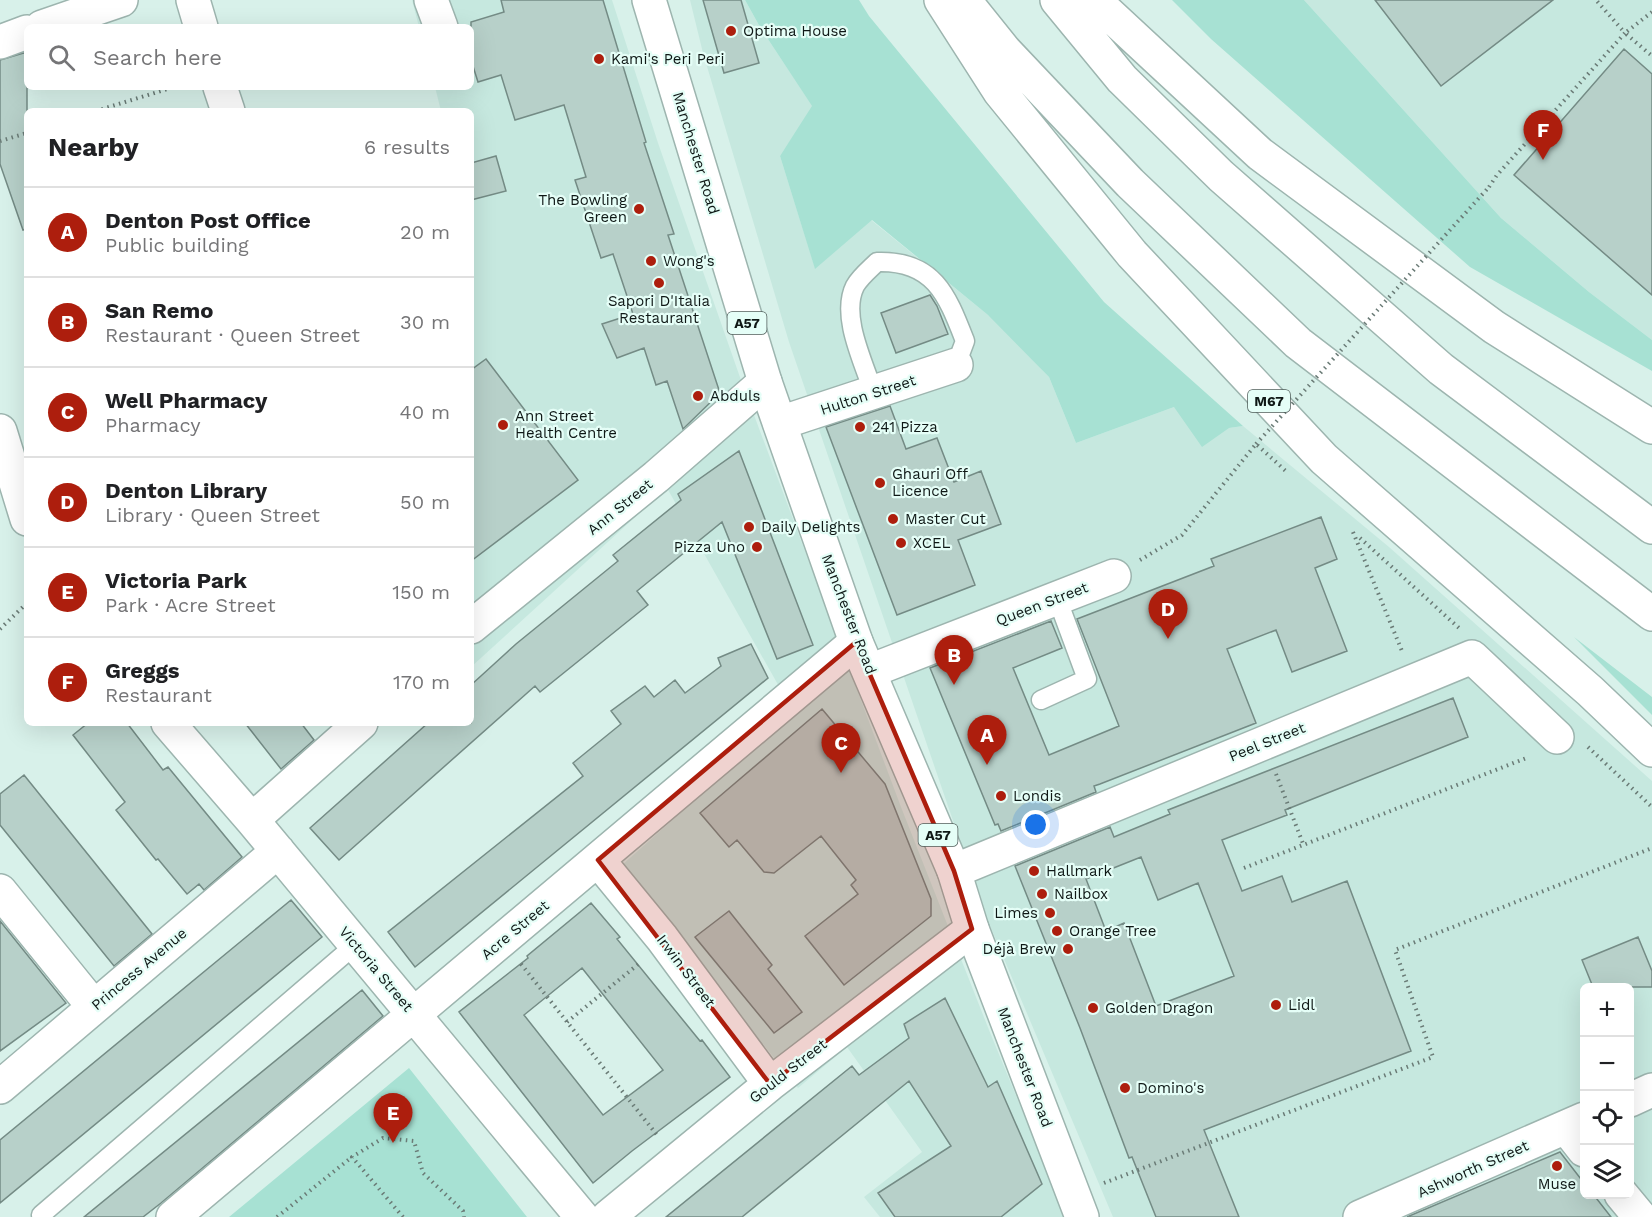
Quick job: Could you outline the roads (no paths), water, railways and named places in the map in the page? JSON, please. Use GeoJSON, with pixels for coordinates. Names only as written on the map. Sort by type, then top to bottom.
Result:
{"type":"FeatureCollection","features":[{"type":"Feature","properties":{"kind":"main road"},"geometry":{"type":"LineString","coordinates":[[51,24],[121,0]]}},
{"type":"Feature","properties":{"kind":"main road"},"geometry":{"type":"LineString","coordinates":[[193,0],[200,24]]}},
{"type":"Feature","properties":{"kind":"main road"},"geometry":{"type":"LineString","coordinates":[[432,0],[440,24]]}},
{"type":"Feature","properties":{"kind":"main road","name":"Manchester Road"},"geometry":{"type":"LineString","coordinates":[[649,0],[765,382],[856,642],[954,871],[972,929],[1077,1210]]}},
{"type":"Feature","properties":{"kind":"main road","name":"M67"},"geometry":{"type":"LineString","coordinates":[[941,0],[1000,92],[1132,254],[1316,450],[1590,691],[1652,750]]}},
{"type":"Feature","properties":{"kind":"main road"},"geometry":{"type":"LineString","coordinates":[[964,0],[1005,51],[1130,183],[1298,343],[1652,614]]}},
{"type":"Feature","properties":{"kind":"main road"},"geometry":{"type":"LineString","coordinates":[[1057,0],[1122,79],[1221,177],[1441,369],[1652,526]]}},
{"type":"Feature","properties":{"kind":"main road"},"geometry":{"type":"LineString","coordinates":[[1094,0],[1260,154],[1494,327],[1652,427]]}},
{"type":"Feature","properties":{"kind":"main road"},"geometry":{"type":"LineString","coordinates":[[0,42],[24,33]]}},
{"type":"Feature","properties":{"kind":"main road"},"geometry":{"type":"LineString","coordinates":[[221,90],[227,108]]}},
{"type":"Feature","properties":{"kind":"main road","name":"Hulton Street"},"geometry":{"type":"LineString","coordinates":[[780,423],[874,394],[956,365]]}},
{"type":"Feature","properties":{"kind":"main road","name":"Ann Street"},"geometry":{"type":"LineString","coordinates":[[474,625],[656,477],[765,382]]}},
{"type":"Feature","properties":{"kind":"main road"},"geometry":{"type":"LineString","coordinates":[[0,431],[24,509]]}},
{"type":"Feature","properties":{"kind":"main road","name":"Queen Street"},"geometry":{"type":"LineString","coordinates":[[870,671],[1114,576]]}},
{"type":"Feature","properties":{"kind":"main road","name":"Acre Street"},"geometry":{"type":"LineString","coordinates":[[173,1217],[856,642]]}},
{"type":"Feature","properties":{"kind":"main road","name":"Peel Street"},"geometry":{"type":"LineString","coordinates":[[954,871],[1472,657],[1546,746]]}},
{"type":"Feature","properties":{"kind":"main road","name":"Victoria Street"},"geometry":{"type":"LineString","coordinates":[[171,726],[278,851],[582,1217]]}},
{"type":"Feature","properties":{"kind":"main road"},"geometry":{"type":"LineString","coordinates":[[252,820],[358,726]]}},
{"type":"Feature","properties":{"kind":"main road","name":"Princess Avenue"},"geometry":{"type":"LineString","coordinates":[[0,1087],[278,851]]}},
{"type":"Feature","properties":{"kind":"main road","name":"Irwin Street"},"geometry":{"type":"LineString","coordinates":[[598,860],[664,942],[770,1084]]}},
{"type":"Feature","properties":{"kind":"main road"},"geometry":{"type":"LineString","coordinates":[[0,891],[94,1008]]}},
{"type":"Feature","properties":{"kind":"main road","name":"Gould Street"},"geometry":{"type":"LineString","coordinates":[[608,1217],[770,1084],[972,929]]}},
{"type":"Feature","properties":{"kind":"main road"},"geometry":{"type":"LineString","coordinates":[[1634,1098],[1652,1090]]}},
{"type":"Feature","properties":{"kind":"main road","name":"Ashworth Street"},"geometry":{"type":"LineString","coordinates":[[1360,1217],[1397,1210],[1578,1132]]}},
{"type":"Feature","properties":{"kind":"main road"},"geometry":{"type":"LineString","coordinates":[[1625,1199],[1640,1217]]}},
{"type":"Feature","properties":{"kind":"lane"},"geometry":{"type":"LineString","coordinates":[[874,394],[849,319],[849,300],[856,284],[877,262],[898,261],[930,276],[945,293],[965,341],[956,365]]}},
{"type":"Feature","properties":{"kind":"lane"},"geometry":{"type":"LineString","coordinates":[[1041,700],[1087,680],[1057,598]]}},
{"type":"Feature","properties":{"kind":"lane"},"geometry":{"type":"LineString","coordinates":[[41,1215],[355,945]]}},
{"type":"Feature","properties":{"kind":"place","name":"Optima House"},"geometry":{"type":"Point","coordinates":[731,31]}},
{"type":"Feature","properties":{"kind":"place","name":"Kami's Peri Peri"},"geometry":{"type":"Point","coordinates":[599,59]}},
{"type":"Feature","properties":{"kind":"place","name":"Greggs"},"geometry":{"type":"Point","coordinates":[1543,160]}},
{"type":"Feature","properties":{"kind":"place","name":"The Bowling Green"},"geometry":{"type":"Point","coordinates":[639,209]}},
{"type":"Feature","properties":{"kind":"place","name":"Wong's"},"geometry":{"type":"Point","coordinates":[651,261]}},
{"type":"Feature","properties":{"kind":"place","name":"Sapori D'Italia Restaurant"},"geometry":{"type":"Point","coordinates":[659,283]}},
{"type":"Feature","properties":{"kind":"place","name":"Abduls"},"geometry":{"type":"Point","coordinates":[698,396]}},
{"type":"Feature","properties":{"kind":"place","name":"Ann Street Health Centre"},"geometry":{"type":"Point","coordinates":[503,425]}},
{"type":"Feature","properties":{"kind":"place","name":"241 Pizza"},"geometry":{"type":"Point","coordinates":[860,427]}},
{"type":"Feature","properties":{"kind":"place","name":"Ghauri Off Licence"},"geometry":{"type":"Point","coordinates":[880,483]}},
{"type":"Feature","properties":{"kind":"place","name":"Master Cut"},"geometry":{"type":"Point","coordinates":[893,519]}},
{"type":"Feature","properties":{"kind":"place","name":"Daily Delights"},"geometry":{"type":"Point","coordinates":[749,527]}},
{"type":"Feature","properties":{"kind":"place","name":"XCEL"},"geometry":{"type":"Point","coordinates":[901,543]}},
{"type":"Feature","properties":{"kind":"place","name":"Pizza Uno"},"geometry":{"type":"Point","coordinates":[757,547]}},
{"type":"Feature","properties":{"kind":"place","name":"Denton Library"},"geometry":{"type":"Point","coordinates":[1168,639]}},
{"type":"Feature","properties":{"kind":"place","name":"San Remo"},"geometry":{"type":"Point","coordinates":[954,685]}},
{"type":"Feature","properties":{"kind":"place","name":"Denton Post Office"},"geometry":{"type":"Point","coordinates":[987,765]}},
{"type":"Feature","properties":{"kind":"place","name":"Well Pharmacy"},"geometry":{"type":"Point","coordinates":[841,773]}},
{"type":"Feature","properties":{"kind":"place","name":"Londis"},"geometry":{"type":"Point","coordinates":[1001,796]}},
{"type":"Feature","properties":{"kind":"place","name":"Hallmark"},"geometry":{"type":"Point","coordinates":[1034,871]}},
{"type":"Feature","properties":{"kind":"place","name":"Nailbox"},"geometry":{"type":"Point","coordinates":[1042,894]}},
{"type":"Feature","properties":{"kind":"place","name":"Limes"},"geometry":{"type":"Point","coordinates":[1050,913]}},
{"type":"Feature","properties":{"kind":"place","name":"Orange Tree"},"geometry":{"type":"Point","coordinates":[1057,931]}},
{"type":"Feature","properties":{"kind":"place","name":"Déjà Brew"},"geometry":{"type":"Point","coordinates":[1068,949]}},
{"type":"Feature","properties":{"kind":"place","name":"Lidl"},"geometry":{"type":"Point","coordinates":[1276,1005]}},
{"type":"Feature","properties":{"kind":"place","name":"Golden Dragon"},"geometry":{"type":"Point","coordinates":[1093,1008]}},
{"type":"Feature","properties":{"kind":"place","name":"Domino's"},"geometry":{"type":"Point","coordinates":[1125,1088]}},
{"type":"Feature","properties":{"kind":"place","name":"Victoria Park"},"geometry":{"type":"Point","coordinates":[393,1143]}},
{"type":"Feature","properties":{"kind":"place","name":"Muse"},"geometry":{"type":"Point","coordinates":[1557,1166]}}]}
